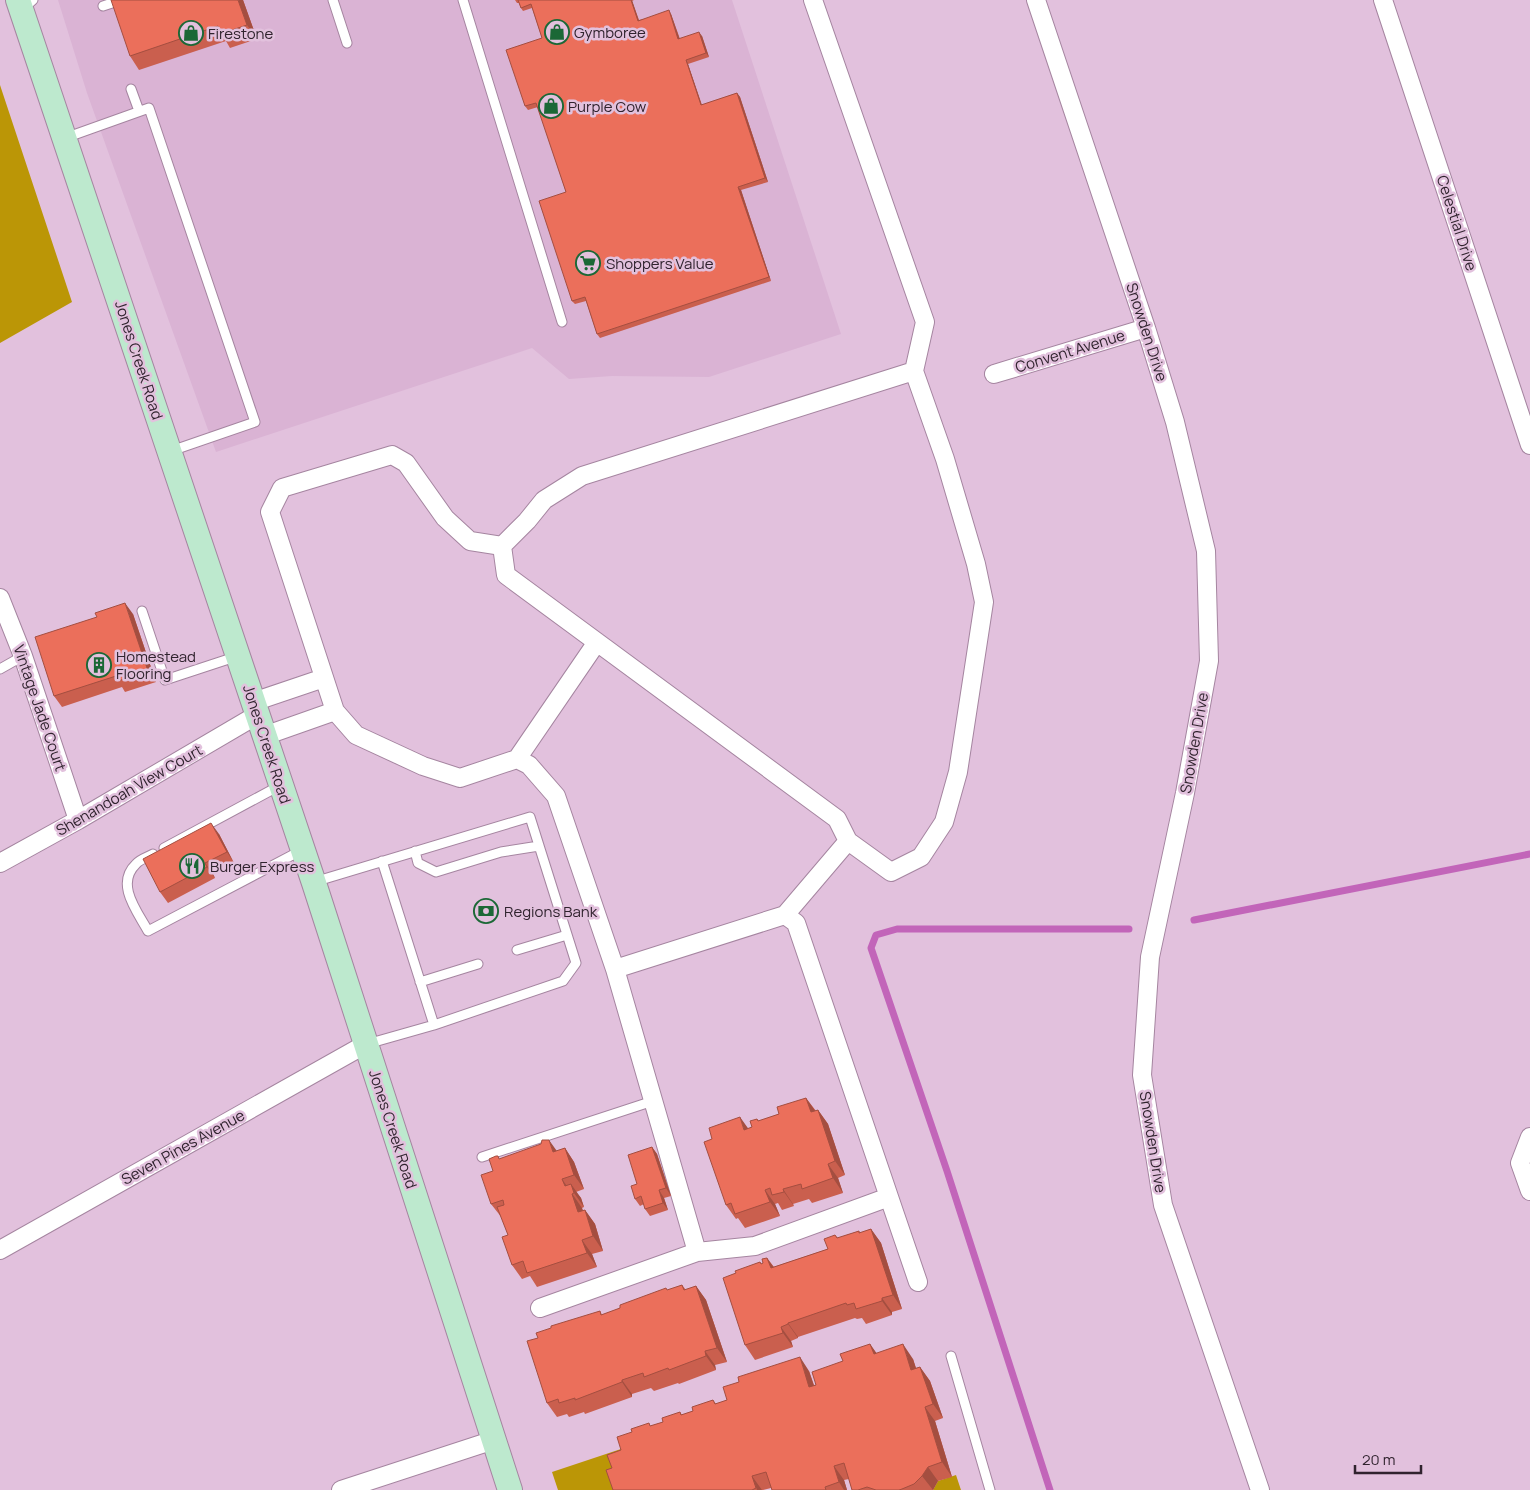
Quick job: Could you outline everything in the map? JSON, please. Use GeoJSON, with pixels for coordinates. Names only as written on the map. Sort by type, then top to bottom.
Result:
{"type":"FeatureCollection","features":[{"type":"Feature","properties":{"kind":"main road","name":"Jones Creek Road"},"geometry":{"type":"LineString","coordinates":[[24,3],[64,138],[314,882],[510,1490]]}},
{"type":"Feature","properties":{"kind":"street"},"geometry":{"type":"LineString","coordinates":[[502,546],[506,575],[837,819],[848,841],[891,872],[921,857],[944,822],[958,772],[984,602],[976,564],[945,459],[914,371],[925,322],[813,0]]}},
{"type":"Feature","properties":{"kind":"street","name":"Snowden Drive"},"geometry":{"type":"LineString","coordinates":[[1036,0],[1146,328],[1175,422],[1206,550],[1209,661],[1185,793],[1150,957],[1142,1075],[1163,1205],[1260,1490]]}},
{"type":"Feature","properties":{"kind":"street","name":"Celestial Drive"},"geometry":{"type":"LineString","coordinates":[[1383,0],[1530,445]]}},
{"type":"Feature","properties":{"kind":"street","name":"Convent Avenue"},"geometry":{"type":"LineString","coordinates":[[994,374],[1146,328]]}},
{"type":"Feature","properties":{"kind":"street"},"geometry":{"type":"LineString","coordinates":[[502,546],[527,521],[544,500],[582,476],[914,371]]}},
{"type":"Feature","properties":{"kind":"street"},"geometry":{"type":"LineString","coordinates":[[502,546],[470,541],[445,518],[406,463],[392,455],[282,488],[270,512],[335,711],[356,735],[423,766],[460,778],[517,759],[598,642]]}},
{"type":"Feature","properties":{"kind":"street","name":"Vintage Jade Court"},"geometry":{"type":"LineString","coordinates":[[0,598],[23,656],[78,820]]}},
{"type":"Feature","properties":{"kind":"street"},"geometry":{"type":"LineString","coordinates":[[258,718],[324,678]]}},
{"type":"Feature","properties":{"kind":"street"},"geometry":{"type":"LineString","coordinates":[[258,718],[335,711]]}},
{"type":"Feature","properties":{"kind":"street","name":"Shenandoah View Court"},"geometry":{"type":"LineString","coordinates":[[0,863],[258,718]]}},
{"type":"Feature","properties":{"kind":"street"},"geometry":{"type":"LineString","coordinates":[[517,759],[529,765],[556,796],[615,969],[697,1252]]}},
{"type":"Feature","properties":{"kind":"street"},"geometry":{"type":"LineString","coordinates":[[615,969],[785,915],[848,841]]}},
{"type":"Feature","properties":{"kind":"street"},"geometry":{"type":"LineString","coordinates":[[785,915],[796,923],[918,1282]]}},
{"type":"Feature","properties":{"kind":"street","name":"Seven Pines Avenue"},"geometry":{"type":"LineString","coordinates":[[0,1250],[366,1044]]}},
{"type":"Feature","properties":{"kind":"street"},"geometry":{"type":"LineString","coordinates":[[1530,1137],[1520,1163],[1530,1191]]}},
{"type":"Feature","properties":{"kind":"street"},"geometry":{"type":"LineString","coordinates":[[540,1308],[697,1252],[754,1246],[889,1198]]}},
{"type":"Feature","properties":{"kind":"street"},"geometry":{"type":"LineString","coordinates":[[341,1490],[494,1440]]}},
{"type":"Feature","properties":{"kind":"lane"},"geometry":{"type":"LineString","coordinates":[[103,6],[121,0]]}},
{"type":"Feature","properties":{"kind":"lane"},"geometry":{"type":"LineString","coordinates":[[333,0],[347,43]]}},
{"type":"Feature","properties":{"kind":"lane"},"geometry":{"type":"LineString","coordinates":[[463,0],[562,322]]}},
{"type":"Feature","properties":{"kind":"lane"},"geometry":{"type":"LineString","coordinates":[[131,89],[139,111]]}},
{"type":"Feature","properties":{"kind":"lane"},"geometry":{"type":"LineString","coordinates":[[64,138],[149,108],[254,422],[169,451]]}},
{"type":"Feature","properties":{"kind":"lane"},"geometry":{"type":"LineString","coordinates":[[142,611],[165,680],[238,656]]}},
{"type":"Feature","properties":{"kind":"lane"},"geometry":{"type":"LineString","coordinates":[[0,669],[23,656]]}},
{"type":"Feature","properties":{"kind":"lane"},"geometry":{"type":"LineString","coordinates":[[281,785],[136,863],[129,873],[127,881],[129,896],[148,931],[302,850]]}},
{"type":"Feature","properties":{"kind":"lane"},"geometry":{"type":"LineString","coordinates":[[314,882],[530,817],[576,963],[563,981],[434,1025],[366,1044]]}},
{"type":"Feature","properties":{"kind":"lane"},"geometry":{"type":"LineString","coordinates":[[415,852],[418,863],[436,872],[501,852],[539,846]]}},
{"type":"Feature","properties":{"kind":"lane"},"geometry":{"type":"LineString","coordinates":[[382,861],[434,1025]]}},
{"type":"Feature","properties":{"kind":"lane"},"geometry":{"type":"LineString","coordinates":[[517,950],[567,935]]}},
{"type":"Feature","properties":{"kind":"lane"},"geometry":{"type":"LineString","coordinates":[[420,982],[478,964]]}},
{"type":"Feature","properties":{"kind":"lane"},"geometry":{"type":"LineString","coordinates":[[482,1158],[653,1101]]}},
{"type":"Feature","properties":{"kind":"lane"},"geometry":{"type":"LineString","coordinates":[[951,1356],[990,1490]]}},
{"type":"Feature","properties":{"kind":"shaded area"},"geometry":{"type":"Polygon","coordinates":[[[58,0],[732,0],[841,334],[709,377],[612,376],[569,379],[532,348],[216,452],[87,93],[58,0]]]}},
{"type":"Feature","properties":{"kind":"shaded area"},"geometry":{"type":"Polygon","coordinates":[[[0,85],[72,302],[0,343],[0,85]]]}},
{"type":"Feature","properties":{"kind":"shaded area"},"geometry":{"type":"Polygon","coordinates":[[[621,1449],[626,1466],[618,1490],[558,1490],[552,1472],[621,1449]]]}},
{"type":"Feature","properties":{"kind":"shaded area"},"geometry":{"type":"Polygon","coordinates":[[[956,1475],[961,1490],[933,1490],[938,1481],[956,1475]]]}},
{"type":"Feature","properties":{"kind":"building","name":"Firestone"},"geometry":{"type":"Polygon","coordinates":[[[111,0],[238,0],[247,25],[220,34],[218,26],[130,56],[111,0]]]}},
{"type":"Feature","properties":{"kind":"building"},"geometry":{"type":"Polygon","coordinates":[[[518,0],[631,0],[638,21],[669,10],[678,39],[699,32],[706,53],[686,60],[701,105],[737,93],[765,178],[738,187],[769,277],[597,334],[585,297],[572,301],[539,201],[566,192],[536,103],[525,106],[506,50],[542,38],[531,4],[521,8],[518,0]]]}},
{"type":"Feature","properties":{"kind":"building","name":"Homestead Flooring"},"geometry":{"type":"Polygon","coordinates":[[[125,603],[148,671],[118,681],[116,676],[54,696],[35,637],[97,617],[95,613],[125,603]]]}},
{"type":"Feature","properties":{"kind":"building","name":"Burger Express"},"geometry":{"type":"Polygon","coordinates":[[[211,823],[227,852],[205,863],[207,867],[160,892],[143,859],[211,823]]]}},
{"type":"Feature","properties":{"kind":"building"},"geometry":{"type":"Polygon","coordinates":[[[806,1098],[811,1112],[818,1110],[835,1161],[828,1164],[833,1178],[802,1189],[801,1184],[783,1189],[784,1192],[772,1195],[770,1188],[765,1190],[770,1202],[735,1214],[731,1203],[726,1205],[704,1142],[712,1139],[709,1128],[740,1117],[744,1130],[752,1127],[750,1121],[757,1119],[758,1121],[779,1114],[777,1107],[806,1098]]]}},
{"type":"Feature","properties":{"kind":"building"},"geometry":{"type":"Polygon","coordinates":[[[542,1140],[549,1140],[553,1152],[565,1148],[574,1175],[562,1179],[565,1186],[571,1184],[578,1212],[585,1210],[593,1236],[582,1240],[587,1253],[527,1273],[523,1261],[512,1265],[502,1237],[508,1235],[497,1207],[504,1205],[503,1200],[491,1204],[481,1175],[493,1171],[489,1159],[498,1156],[499,1159],[541,1144],[542,1140]]]}},
{"type":"Feature","properties":{"kind":"building"},"geometry":{"type":"Polygon","coordinates":[[[652,1147],[666,1188],[659,1190],[663,1203],[645,1209],[641,1196],[635,1199],[631,1186],[637,1184],[628,1155],[652,1147]]]}},
{"type":"Feature","properties":{"kind":"building"},"geometry":{"type":"Polygon","coordinates":[[[871,1229],[893,1295],[882,1298],[882,1301],[856,1309],[854,1303],[847,1305],[846,1303],[788,1323],[781,1327],[783,1333],[745,1345],[723,1278],[736,1273],[735,1271],[760,1262],[761,1264],[763,1263],[762,1259],[767,1258],[771,1268],[828,1249],[824,1239],[835,1235],[837,1238],[871,1229]]]}},
{"type":"Feature","properties":{"kind":"building"},"geometry":{"type":"Polygon","coordinates":[[[682,1285],[684,1290],[696,1286],[717,1348],[705,1351],[706,1356],[669,1370],[668,1368],[644,1377],[643,1373],[575,1400],[575,1398],[559,1403],[558,1399],[547,1403],[527,1341],[538,1338],[536,1333],[551,1328],[551,1326],[600,1311],[601,1315],[620,1308],[620,1305],[666,1288],[667,1290],[682,1285]]]}},
{"type":"Feature","properties":{"kind":"building"},"geometry":{"type":"Polygon","coordinates":[[[870,1344],[874,1354],[903,1344],[911,1370],[920,1367],[933,1404],[925,1407],[942,1462],[928,1467],[914,1484],[899,1490],[876,1490],[867,1487],[852,1490],[844,1463],[834,1466],[839,1482],[825,1487],[826,1490],[772,1490],[766,1472],[752,1476],[756,1488],[752,1490],[613,1490],[606,1470],[612,1468],[607,1455],[621,1450],[617,1437],[632,1432],[631,1429],[649,1423],[650,1426],[663,1422],[662,1418],[680,1412],[681,1415],[693,1411],[692,1407],[713,1400],[715,1404],[727,1400],[723,1387],[739,1382],[738,1377],[800,1357],[809,1387],[816,1385],[812,1372],[843,1361],[840,1354],[870,1344]]]}},
{"type":"Feature","properties":{"kind":"waterway"},"geometry":{"type":"LineString","coordinates":[[1194,920],[1530,854]]}},
{"type":"Feature","properties":{"kind":"waterway"},"geometry":{"type":"LineString","coordinates":[[1050,1490],[947,1171],[871,948],[876,935],[897,929],[1129,929]]}},
{"type":"Feature","properties":{"kind":"place","name":"Gymboree"},"geometry":{"type":"Point","coordinates":[557,32]}},
{"type":"Feature","properties":{"kind":"place","name":"Firestone"},"geometry":{"type":"Point","coordinates":[191,33]}},
{"type":"Feature","properties":{"kind":"place","name":"Purple Cow"},"geometry":{"type":"Point","coordinates":[551,106]}},
{"type":"Feature","properties":{"kind":"place","name":"Shoppers Value"},"geometry":{"type":"Point","coordinates":[588,263]}},
{"type":"Feature","properties":{"kind":"place","name":"Homestead Flooring"},"geometry":{"type":"Point","coordinates":[99,665]}},
{"type":"Feature","properties":{"kind":"place","name":"Burger Express"},"geometry":{"type":"Point","coordinates":[192,866]}},
{"type":"Feature","properties":{"kind":"place","name":"Regions Bank"},"geometry":{"type":"Point","coordinates":[486,911]}}]}
